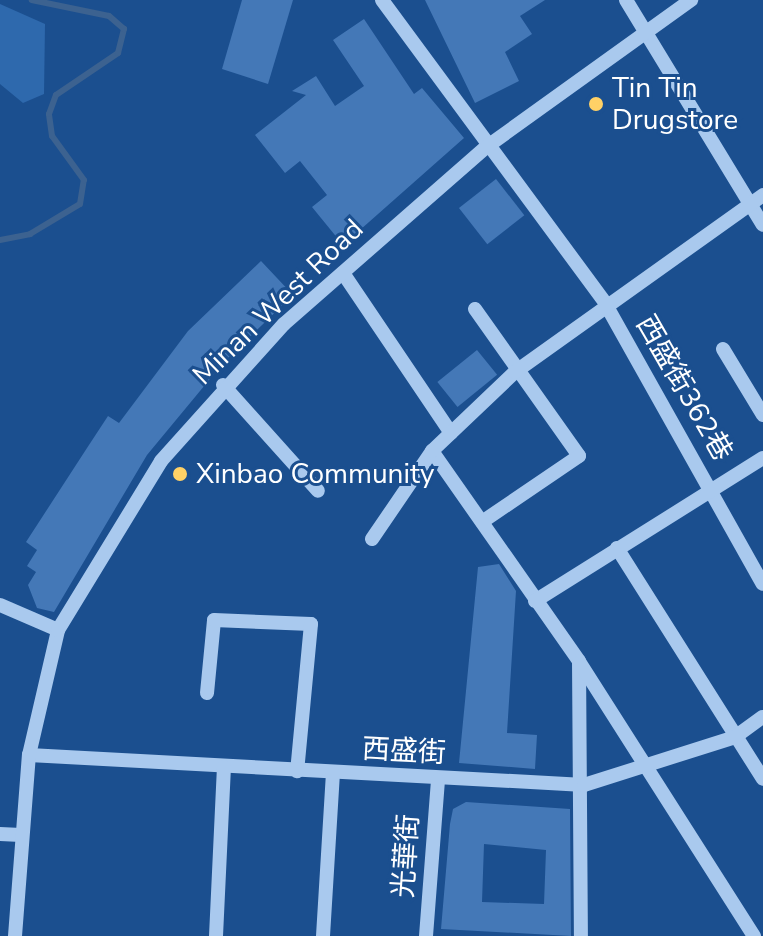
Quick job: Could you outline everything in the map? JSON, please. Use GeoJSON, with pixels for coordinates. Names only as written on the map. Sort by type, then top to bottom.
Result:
{"type":"FeatureCollection","features":[{"type":"Feature","properties":{"kind":"street","name":"西盛街362巷"},"geometry":{"type":"LineString","coordinates":[[382,0],[485,148],[605,303],[763,584]]}},
{"type":"Feature","properties":{"kind":"street"},"geometry":{"type":"LineString","coordinates":[[626,0],[763,225]]}},
{"type":"Feature","properties":{"kind":"street","name":"Minan West Road"},"geometry":{"type":"LineString","coordinates":[[15,936],[29,755],[58,630],[161,461],[223,385],[343,273],[485,148],[691,0]]}},
{"type":"Feature","properties":{"kind":"street"},"geometry":{"type":"LineString","coordinates":[[372,539],[432,451],[515,372],[605,303],[763,195]]}},
{"type":"Feature","properties":{"kind":"street"},"geometry":{"type":"LineString","coordinates":[[343,273],[451,433]]}},
{"type":"Feature","properties":{"kind":"street"},"geometry":{"type":"LineString","coordinates":[[475,309],[515,372],[579,456],[482,522]]}},
{"type":"Feature","properties":{"kind":"street"},"geometry":{"type":"LineString","coordinates":[[723,349],[763,415]]}},
{"type":"Feature","properties":{"kind":"street"},"geometry":{"type":"LineString","coordinates":[[223,385],[318,491]]}},
{"type":"Feature","properties":{"kind":"street"},"geometry":{"type":"LineString","coordinates":[[432,451],[579,661],[754,936]]}},
{"type":"Feature","properties":{"kind":"street"},"geometry":{"type":"LineString","coordinates":[[535,601],[763,458]]}},
{"type":"Feature","properties":{"kind":"street"},"geometry":{"type":"LineString","coordinates":[[617,548],[763,779]]}},
{"type":"Feature","properties":{"kind":"street"},"geometry":{"type":"LineString","coordinates":[[0,605],[58,630]]}},
{"type":"Feature","properties":{"kind":"street"},"geometry":{"type":"LineString","coordinates":[[207,693],[214,620],[311,624],[297,771]]}},
{"type":"Feature","properties":{"kind":"street"},"geometry":{"type":"LineString","coordinates":[[579,661],[584,785],[581,936]]}},
{"type":"Feature","properties":{"kind":"street","name":"西盛街"},"geometry":{"type":"LineString","coordinates":[[29,755],[438,780],[584,785],[649,768],[735,737],[763,717]]}},
{"type":"Feature","properties":{"kind":"street"},"geometry":{"type":"LineString","coordinates":[[216,936],[224,767]]}},
{"type":"Feature","properties":{"kind":"street"},"geometry":{"type":"LineString","coordinates":[[323,936],[333,773]]}},
{"type":"Feature","properties":{"kind":"street","name":"光華街"},"geometry":{"type":"LineString","coordinates":[[426,936],[438,780]]}},
{"type":"Feature","properties":{"kind":"street"},"geometry":{"type":"LineString","coordinates":[[0,834],[21,835]]}},
{"type":"Feature","properties":{"kind":"shaded area"},"geometry":{"type":"Polygon","coordinates":[[[0,4],[45,24],[44,94],[23,103],[0,84],[0,4]]]}},
{"type":"Feature","properties":{"kind":"building"},"geometry":{"type":"Polygon","coordinates":[[[242,0],[293,0],[268,84],[222,69],[242,0]]]}},
{"type":"Feature","properties":{"kind":"building"},"geometry":{"type":"Polygon","coordinates":[[[425,0],[545,0],[520,16],[532,34],[505,52],[519,81],[475,103],[425,0]]]}},
{"type":"Feature","properties":{"kind":"building"},"geometry":{"type":"Polygon","coordinates":[[[364,19],[414,94],[422,88],[464,138],[343,245],[312,207],[327,195],[300,161],[285,173],[255,135],[306,95],[292,91],[316,76],[335,106],[364,86],[333,40],[364,19]]]}},
{"type":"Feature","properties":{"kind":"building"},"geometry":{"type":"Polygon","coordinates":[[[496,179],[524,215],[487,244],[459,208],[496,179]]]}},
{"type":"Feature","properties":{"kind":"building"},"geometry":{"type":"Polygon","coordinates":[[[261,261],[293,295],[224,362],[147,455],[54,612],[37,608],[28,585],[36,572],[27,566],[37,550],[26,542],[108,416],[119,423],[188,331],[261,261]]]}},
{"type":"Feature","properties":{"kind":"building"},"geometry":{"type":"Polygon","coordinates":[[[477,350],[497,375],[458,407],[437,382],[477,350]]]}},
{"type":"Feature","properties":{"kind":"building"},"geometry":{"type":"Polygon","coordinates":[[[499,564],[516,591],[507,733],[537,735],[535,769],[459,763],[478,567],[499,564]]]}},
{"type":"Feature","properties":{"kind":"building"},"geometry":{"type":"Polygon","coordinates":[[[466,802],[570,809],[571,936],[441,929],[453,809],[466,802]],[[484,844],[482,902],[544,904],[546,850],[484,844]]]}},
{"type":"Feature","properties":{"kind":"waterway"},"geometry":{"type":"LineString","coordinates":[[0,240],[30,234],[80,204],[84,180],[52,136],[49,114],[56,95],[118,53],[124,29],[109,16],[32,0]]}},
{"type":"Feature","properties":{"kind":"place","name":"Tin Tin Drugstore"},"geometry":{"type":"Point","coordinates":[596,104]}},
{"type":"Feature","properties":{"kind":"place","name":"Xinbao Community"},"geometry":{"type":"Point","coordinates":[180,474]}}]}
